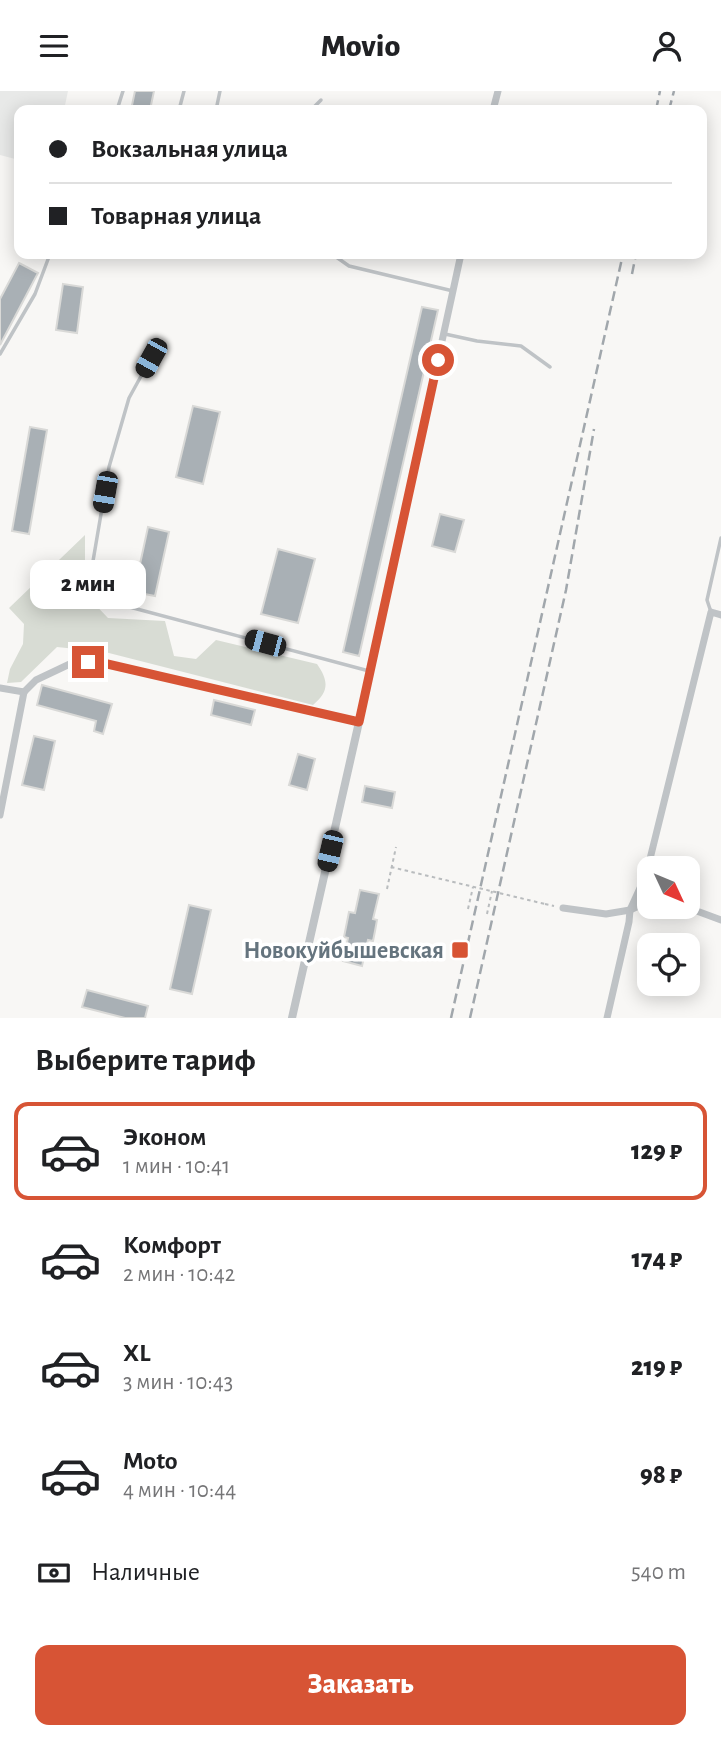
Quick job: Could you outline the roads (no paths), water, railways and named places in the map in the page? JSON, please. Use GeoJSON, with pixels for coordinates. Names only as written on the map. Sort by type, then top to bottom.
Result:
{"type":"FeatureCollection","features":[{"type":"Feature","properties":{"kind":"street"},"geometry":{"type":"LineString","coordinates":[[292,1018],[371,671],[460,259]]}},
{"type":"Feature","properties":{"kind":"street"},"geometry":{"type":"LineString","coordinates":[[607,1018],[630,910],[646,875],[711,612],[721,615]]}},
{"type":"Feature","properties":{"kind":"street"},"geometry":{"type":"LineString","coordinates":[[0,815],[24,692],[36,680],[74,662],[103,663],[359,722]]}},
{"type":"Feature","properties":{"kind":"street"},"geometry":{"type":"LineString","coordinates":[[0,688],[24,692]]}},
{"type":"Feature","properties":{"kind":"street"},"geometry":{"type":"LineString","coordinates":[[563,908],[606,914],[630,910],[637,906]]}},
{"type":"Feature","properties":{"kind":"street"},"geometry":{"type":"LineString","coordinates":[[700,912],[721,920]]}},
{"type":"Feature","properties":{"kind":"lane"},"geometry":{"type":"LineString","coordinates":[[316,105],[321,100]]}},
{"type":"Feature","properties":{"kind":"lane"},"geometry":{"type":"LineString","coordinates":[[0,354],[35,294],[48,259]]}},
{"type":"Feature","properties":{"kind":"lane"},"geometry":{"type":"LineString","coordinates":[[339,259],[349,266],[453,291]]}},
{"type":"Feature","properties":{"kind":"lane"},"geometry":{"type":"LineString","coordinates":[[443,334],[521,346],[550,367]]}},
{"type":"Feature","properties":{"kind":"lane"},"geometry":{"type":"LineString","coordinates":[[151,358],[129,398],[109,467],[92,566],[98,587],[107,601],[371,671]]}},
{"type":"Feature","properties":{"kind":"lane"},"geometry":{"type":"LineString","coordinates":[[711,612],[707,600],[721,538]]}},
{"type":"Feature","properties":{"kind":"railway"},"geometry":{"type":"LineString","coordinates":[[657,105],[660,91]]}},
{"type":"Feature","properties":{"kind":"railway"},"geometry":{"type":"LineString","coordinates":[[670,105],[674,91]]}},
{"type":"Feature","properties":{"kind":"railway"},"geometry":{"type":"LineString","coordinates":[[451,1018],[622,259]]}},
{"type":"Feature","properties":{"kind":"railway"},"geometry":{"type":"LineString","coordinates":[[632,274],[635,259]]}},
{"type":"Feature","properties":{"kind":"railway"},"geometry":{"type":"LineString","coordinates":[[470,1018],[566,590],[594,429]]}},
{"type":"Feature","properties":{"kind":"place","name":"Новокуйбышевская"},"geometry":{"type":"Point","coordinates":[460,950]}}]}
